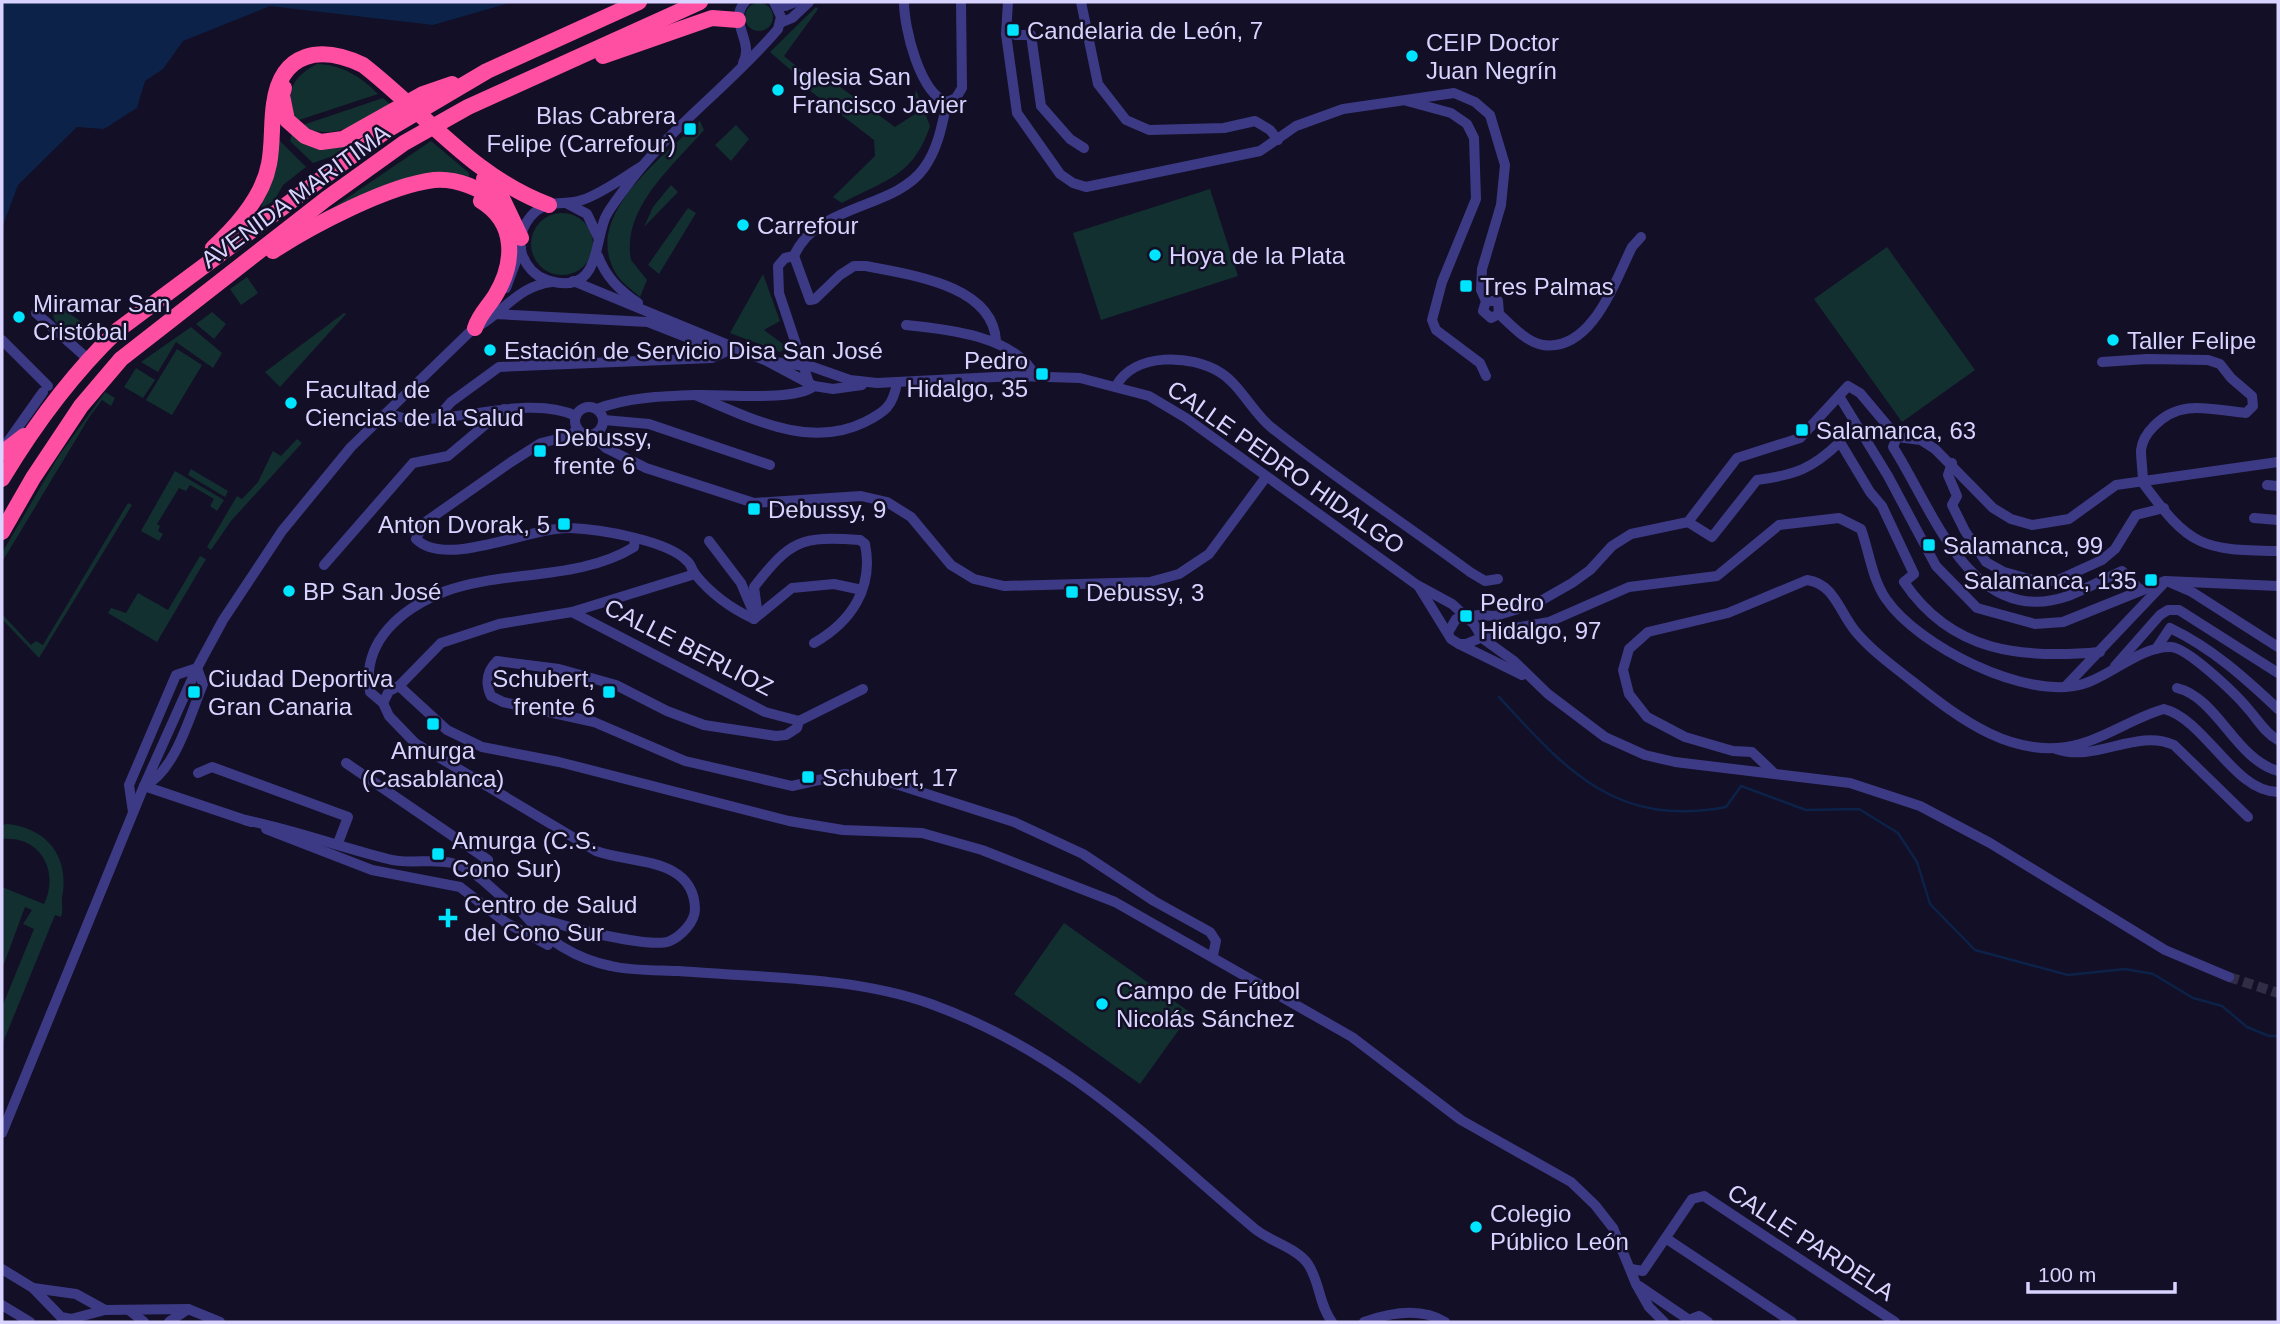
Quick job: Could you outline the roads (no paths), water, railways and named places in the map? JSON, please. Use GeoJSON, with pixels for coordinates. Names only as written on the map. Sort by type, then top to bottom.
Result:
{"type":"FeatureCollection","features":[{"type":"Feature","properties":{"kind":"highway","name":"AVENIDA MARITIMA"},"geometry":{"type":"LineString","coordinates":[[2,479],[31,430],[88,359],[118,330],[387,130],[487,71],[639,2]]}},
{"type":"Feature","properties":{"kind":"highway","name":"AVENIDA MARITIMA"},"geometry":{"type":"LineString","coordinates":[[2,532],[81,406],[121,359],[163,324],[404,143],[468,107],[700,2]]}},
{"type":"Feature","properties":{"kind":"highway"},"geometry":{"type":"LineString","coordinates":[[523,81],[712,18],[740,26]]}},
{"type":"Feature","properties":{"kind":"highway"},"geometry":{"type":"LineString","coordinates":[[118,330],[233,230],[257,195],[269,164],[274,101],[285,74],[310,54],[321,52],[344,59],[487,174],[519,194],[553,204]]}},
{"type":"Feature","properties":{"kind":"highway"},"geometry":{"type":"LineString","coordinates":[[344,59],[313,59],[296,69],[285,86],[282,95],[287,120],[312,140],[321,142],[343,139],[423,94],[487,71]]}},
{"type":"Feature","properties":{"kind":"highway"},"geometry":{"type":"LineString","coordinates":[[454,149],[501,196],[511,214],[520,243]]}},
{"type":"Feature","properties":{"kind":"highway"},"geometry":{"type":"LineString","coordinates":[[163,324],[282,245],[381,196],[436,180],[470,186],[493,198],[511,214]]}},
{"type":"Feature","properties":{"kind":"highway"},"geometry":{"type":"LineString","coordinates":[[416,185],[452,187],[468,192],[493,208],[508,232],[510,260],[505,276],[475,328]]}},
{"type":"Feature","properties":{"kind":"highway"},"geometry":{"type":"LineString","coordinates":[[2,449],[31,430]]}},
{"type":"Feature","properties":{"kind":"street"},"geometry":{"type":"LineString","coordinates":[[733,77],[747,55],[740,26],[745,2]]}},
{"type":"Feature","properties":{"kind":"street"},"geometry":{"type":"LineString","coordinates":[[774,2],[785,6],[795,2]]}},
{"type":"Feature","properties":{"kind":"street"},"geometry":{"type":"LineString","coordinates":[[475,328],[528,287],[573,281],[592,267],[598,256],[606,218],[642,166],[774,34],[780,23],[780,11],[774,2]]}},
{"type":"Feature","properties":{"kind":"street"},"geometry":{"type":"LineString","coordinates":[[780,23],[792,18],[809,2]]}},
{"type":"Feature","properties":{"kind":"street"},"geometry":{"type":"LineString","coordinates":[[904,2],[904,23],[929,91],[947,102]]}},
{"type":"Feature","properties":{"kind":"street"},"geometry":{"type":"LineString","coordinates":[[947,102],[956,98],[962,88],[961,2]]}},
{"type":"Feature","properties":{"kind":"street"},"geometry":{"type":"LineString","coordinates":[[1008,2],[1008,54],[1017,113],[1047,159],[1073,183],[1100,187],[1260,151],[1296,126],[1318,116],[1454,93],[1475,102],[1490,115],[1497,131],[1505,165],[1505,185],[1482,269],[1481,290],[1486,301],[1498,301],[1499,314],[1541,345],[1558,345],[1573,338],[1602,306],[1632,247],[1641,237]]}},
{"type":"Feature","properties":{"kind":"street"},"geometry":{"type":"LineString","coordinates":[[1081,2],[1098,84],[1126,120],[1149,131],[1224,128],[1255,121],[1270,130],[1278,140]]}},
{"type":"Feature","properties":{"kind":"street"},"geometry":{"type":"LineString","coordinates":[[740,26],[761,39],[774,34]]}},
{"type":"Feature","properties":{"kind":"street"},"geometry":{"type":"LineString","coordinates":[[1015,35],[1031,35],[1041,106],[1070,139],[1084,148]]}},
{"type":"Feature","properties":{"kind":"street"},"geometry":{"type":"LineString","coordinates":[[1401,100],[1451,113],[1467,124],[1474,138],[1476,199],[1442,282],[1432,320],[1443,337],[1480,363],[1486,376]]}},
{"type":"Feature","properties":{"kind":"street"},"geometry":{"type":"LineString","coordinates":[[597,409],[604,420],[602,428],[592,435],[583,435],[577,429],[576,416],[583,408],[597,409],[614,403],[695,395],[798,393],[811,385],[800,365],[776,278],[778,266],[785,258],[794,256],[805,236],[837,216],[912,180],[924,169],[934,150],[947,102]]}},
{"type":"Feature","properties":{"kind":"street"},"geometry":{"type":"LineString","coordinates":[[2,1133],[144,786],[197,668],[223,620],[282,531],[351,447],[475,328],[506,289],[530,217],[553,204],[582,201],[642,166]]}},
{"type":"Feature","properties":{"kind":"street"},"geometry":{"type":"LineString","coordinates":[[553,204],[579,208],[587,214],[598,232],[600,242]]}},
{"type":"Feature","properties":{"kind":"street"},"geometry":{"type":"LineString","coordinates":[[520,243],[531,271],[554,282]]}},
{"type":"Feature","properties":{"kind":"street","name":"CALLE PEDRO HIDALGO"},"geometry":{"type":"LineString","coordinates":[[598,256],[606,274],[621,291],[649,310]]}},
{"type":"Feature","properties":{"kind":"street"},"geometry":{"type":"LineString","coordinates":[[794,256],[810,300],[815,299],[854,266],[887,270],[967,294],[986,311],[995,327],[996,341]]}},
{"type":"Feature","properties":{"kind":"street","name":"CALLE PEDRO HIDALGO"},"geometry":{"type":"LineString","coordinates":[[573,281],[649,310],[767,361],[811,385],[833,389],[877,383],[1035,376],[1080,378],[1149,396],[1177,413],[1417,585]]}},
{"type":"Feature","properties":{"kind":"street"},"geometry":{"type":"LineString","coordinates":[[36,313],[88,359]]}},
{"type":"Feature","properties":{"kind":"street"},"geometry":{"type":"LineString","coordinates":[[495,314],[648,322],[699,342],[723,342]]}},
{"type":"Feature","properties":{"kind":"street"},"geometry":{"type":"LineString","coordinates":[[906,325],[940,328],[996,341],[1030,364],[1035,376]]}},
{"type":"Feature","properties":{"kind":"street"},"geometry":{"type":"LineString","coordinates":[[2,340],[46,389],[2,449]]}},
{"type":"Feature","properties":{"kind":"street"},"geometry":{"type":"LineString","coordinates":[[787,364],[796,344]]}},
{"type":"Feature","properties":{"kind":"street"},"geometry":{"type":"LineString","coordinates":[[438,417],[451,402],[499,367],[712,358],[734,348]]}},
{"type":"Feature","properties":{"kind":"street"},"geometry":{"type":"LineString","coordinates":[[1116,386],[1124,372],[1152,361],[1174,359],[1198,363],[1222,374],[1269,426],[1469,572],[1485,581],[1498,579]]}},
{"type":"Feature","properties":{"kind":"street"},"geometry":{"type":"LineString","coordinates":[[2102,362],[2208,360],[2220,364],[2231,378],[2252,396],[2253,406],[2246,413],[2176,408],[2164,415],[2148,431],[2141,447],[2143,482],[2194,540],[2209,547],[2278,551]]}},
{"type":"Feature","properties":{"kind":"street","name":"CALLE PEDRO HIDALGO"},"geometry":{"type":"LineString","coordinates":[[767,361],[800,365],[877,383]]}},
{"type":"Feature","properties":{"kind":"street"},"geometry":{"type":"LineString","coordinates":[[833,389],[837,382],[834,374]]}},
{"type":"Feature","properties":{"kind":"street"},"geometry":{"type":"LineString","coordinates":[[695,395],[796,433],[825,434],[852,429],[884,413],[894,402],[897,383]]}},
{"type":"Feature","properties":{"kind":"street"},"geometry":{"type":"LineString","coordinates":[[1449,631],[1456,620],[1495,616],[1537,603],[1590,570],[1612,545],[1631,534],[1688,522],[1737,458],[1800,438],[1848,386],[1860,393],[1897,436],[1921,440],[1952,463],[1993,508],[2011,519],[2032,525],[2069,519],[2116,485],[2278,461]]}},
{"type":"Feature","properties":{"kind":"street"},"geometry":{"type":"LineString","coordinates":[[1839,396],[1888,476],[1936,566],[1957,591],[1977,608],[2035,624],[2063,622],[2139,589],[2165,581],[2278,586]]}},
{"type":"Feature","properties":{"kind":"street"},"geometry":{"type":"LineString","coordinates":[[388,412],[403,419],[547,406],[576,416]]}},
{"type":"Feature","properties":{"kind":"street"},"geometry":{"type":"LineString","coordinates":[[324,565],[413,463],[448,456],[504,409]]}},
{"type":"Feature","properties":{"kind":"street"},"geometry":{"type":"LineString","coordinates":[[604,420],[649,424],[770,465]]}},
{"type":"Feature","properties":{"kind":"street"},"geometry":{"type":"LineString","coordinates":[[577,429],[570,436],[541,443],[511,462],[424,523],[416,539],[423,547],[455,552],[524,533],[570,528],[650,541],[687,560],[695,574],[732,609],[754,619]]}},
{"type":"Feature","properties":{"kind":"street"},"geometry":{"type":"LineString","coordinates":[[592,435],[606,448],[646,468],[754,503],[861,496],[887,502],[911,517],[951,565],[974,579],[1004,586],[1150,582],[1179,574],[1209,554],[1266,477]]}},
{"type":"Feature","properties":{"kind":"street"},"geometry":{"type":"LineString","coordinates":[[1897,436],[1894,447],[1952,550],[1967,570],[1993,590],[2035,601],[2066,597],[2122,571],[2139,589]]}},
{"type":"Feature","properties":{"kind":"street"},"geometry":{"type":"LineString","coordinates":[[1688,522],[1712,537],[1757,480],[1803,471],[1819,463],[1840,442],[1870,492],[1882,506],[1914,574],[1904,582],[1916,600],[1931,613],[1980,644],[2007,651],[2031,656],[2100,652]]}},
{"type":"Feature","properties":{"kind":"street"},"geometry":{"type":"LineString","coordinates":[[1952,463],[1948,475],[1957,496],[1952,505],[1965,531],[1986,562],[2004,572],[2036,581],[2056,581],[2102,560],[2115,549],[2136,514],[2164,508]]}},
{"type":"Feature","properties":{"kind":"street"},"geometry":{"type":"LineString","coordinates":[[1459,644],[1497,631],[1549,622],[1629,587],[1717,576],[1779,525],[1839,518],[1861,529],[1886,599],[1936,643],[2011,679],[2039,687],[2082,684],[2156,649],[2172,647],[2193,659],[2278,740]]}},
{"type":"Feature","properties":{"kind":"street"},"geometry":{"type":"LineString","coordinates":[[2254,518],[2278,520]]}},
{"type":"Feature","properties":{"kind":"street"},"geometry":{"type":"LineString","coordinates":[[522,912],[586,931],[645,943],[668,942],[686,930],[695,912],[692,891],[678,873],[658,864],[615,858],[596,851],[415,743],[389,716],[383,703],[370,692],[367,673],[370,654],[403,614],[448,590],[598,562],[634,547],[635,539]]}},
{"type":"Feature","properties":{"kind":"street"},"geometry":{"type":"LineString","coordinates":[[754,619],[757,609],[754,586],[791,546],[812,541],[860,540],[865,544],[868,557],[868,575],[855,608],[843,624],[814,643]]}},
{"type":"Feature","properties":{"kind":"street"},"geometry":{"type":"LineString","coordinates":[[709,541],[741,583],[754,619]]}},
{"type":"Feature","properties":{"kind":"street"},"geometry":{"type":"LineString","coordinates":[[383,703],[389,691],[399,686],[441,643],[499,624],[572,612],[695,574]]}},
{"type":"Feature","properties":{"kind":"street"},"geometry":{"type":"LineString","coordinates":[[1774,773],[1752,752],[1733,751],[1685,737],[1647,717],[1629,694],[1623,670],[1629,649],[1648,632],[1728,613],[1807,580],[1821,582],[1855,631],[1941,704],[1996,738],[2019,746],[2051,748],[2080,744],[2164,709],[2177,712],[2189,722],[2244,777],[2268,792],[2278,792]]}},
{"type":"Feature","properties":{"kind":"street"},"geometry":{"type":"LineString","coordinates":[[2066,686],[2165,581]]}},
{"type":"Feature","properties":{"kind":"street"},"geometry":{"type":"LineString","coordinates":[[2165,581],[2192,592],[2278,647]]}},
{"type":"Feature","properties":{"kind":"street"},"geometry":{"type":"LineString","coordinates":[[754,619],[792,588],[834,584],[862,590]]}},
{"type":"Feature","properties":{"kind":"street"},"geometry":{"type":"LineString","coordinates":[[1417,585],[1452,604],[1475,627],[1478,639],[1514,661],[1605,737],[1645,755],[1709,768],[1850,783],[1920,806],[1990,843],[2165,950],[2229,977]]}},
{"type":"Feature","properties":{"kind":"street"},"geometry":{"type":"LineString","coordinates":[[1417,585],[1449,631],[1451,639],[1535,681]]}},
{"type":"Feature","properties":{"kind":"street"},"geometry":{"type":"LineString","coordinates":[[2111,671],[2168,610],[2179,610],[2278,673]]}},
{"type":"Feature","properties":{"kind":"street","name":"CALLE BERLIOZ"},"geometry":{"type":"LineString","coordinates":[[572,612],[765,712],[799,721]]}},
{"type":"Feature","properties":{"kind":"street"},"geometry":{"type":"LineString","coordinates":[[2156,649],[2170,628],[2217,656],[2278,709]]}},
{"type":"Feature","properties":{"kind":"street"},"geometry":{"type":"LineString","coordinates":[[863,689],[799,721],[797,728],[786,735],[776,736],[704,724],[667,711],[616,685],[559,669],[497,661],[490,668],[486,684],[491,696],[503,702],[594,722],[685,761],[792,786],[845,774],[874,777],[1014,822],[1083,854],[1154,901],[1210,932],[1216,941],[1213,955]]}},
{"type":"Feature","properties":{"kind":"street"},"geometry":{"type":"LineString","coordinates":[[134,814],[129,785],[176,675],[197,668]]}},
{"type":"Feature","properties":{"kind":"street"},"geometry":{"type":"LineString","coordinates":[[144,786],[157,780],[165,770],[203,684],[197,668]]}},
{"type":"Feature","properties":{"kind":"street"},"geometry":{"type":"LineString","coordinates":[[399,686],[447,730],[482,747],[559,762],[789,821],[843,830],[922,833],[982,850],[1115,902],[1213,955],[1352,1037],[1461,1120],[1571,1182],[1595,1205],[1613,1228],[1636,1284],[1649,1307],[1664,1322]]}},
{"type":"Feature","properties":{"kind":"street"},"geometry":{"type":"LineString","coordinates":[[2177,688],[2193,696],[2260,764],[2278,771]]}},
{"type":"Feature","properties":{"kind":"street"},"geometry":{"type":"LineString","coordinates":[[2051,748],[2070,754],[2089,753],[2144,740],[2162,740],[2174,745],[2248,817]]}},
{"type":"Feature","properties":{"kind":"street"},"geometry":{"type":"LineString","coordinates":[[139,762],[144,786]]}},
{"type":"Feature","properties":{"kind":"street"},"geometry":{"type":"LineString","coordinates":[[346,763],[488,860],[479,877]]}},
{"type":"Feature","properties":{"kind":"street"},"geometry":{"type":"LineString","coordinates":[[198,773],[212,766],[348,817],[338,844]]}},
{"type":"Feature","properties":{"kind":"street"},"geometry":{"type":"LineString","coordinates":[[165,770],[164,783],[172,794]]}},
{"type":"Feature","properties":{"kind":"street"},"geometry":{"type":"LineString","coordinates":[[144,786],[246,820],[372,870],[460,887],[512,926],[558,951],[586,957]]}},
{"type":"Feature","properties":{"kind":"street"},"geometry":{"type":"LineString","coordinates":[[246,820],[391,860],[453,863],[479,877],[522,912],[534,927],[554,943],[610,966],[863,988],[928,1003],[997,1031],[1053,1062],[1094,1091],[1258,1231],[1308,1264],[1324,1312],[1332,1322]]}},
{"type":"Feature","properties":{"kind":"street"},"geometry":{"type":"LineString","coordinates":[[512,926],[586,931]]}},
{"type":"Feature","properties":{"kind":"street"},"geometry":{"type":"LineString","coordinates":[[554,928],[554,943]]}},
{"type":"Feature","properties":{"kind":"street","name":"CALLE PARDELA"},"geometry":{"type":"LineString","coordinates":[[1667,1239],[1692,1199],[1703,1196],[1895,1322]]}},
{"type":"Feature","properties":{"kind":"street"},"geometry":{"type":"LineString","coordinates":[[1630,1269],[1643,1271],[1667,1239],[1792,1322]]}},
{"type":"Feature","properties":{"kind":"street"},"geometry":{"type":"LineString","coordinates":[[2,1269],[33,1288],[61,1317],[71,1319],[105,1310],[188,1309],[220,1322]]}},
{"type":"Feature","properties":{"kind":"street"},"geometry":{"type":"LineString","coordinates":[[1636,1284],[1691,1321],[1699,1316],[1708,1322]]}},
{"type":"Feature","properties":{"kind":"street"},"geometry":{"type":"LineString","coordinates":[[33,1288],[76,1294],[105,1310]]}},
{"type":"Feature","properties":{"kind":"street"},"geometry":{"type":"LineString","coordinates":[[2,1305],[23,1320]]}},
{"type":"Feature","properties":{"kind":"street"},"geometry":{"type":"LineString","coordinates":[[169,1322],[188,1309]]}},
{"type":"Feature","properties":{"kind":"street"},"geometry":{"type":"LineString","coordinates":[[129,1310],[144,1322]]}},
{"type":"Feature","properties":{"kind":"street"},"geometry":{"type":"LineString","coordinates":[[1364,1322],[1387,1314],[1415,1313],[1445,1322]]}},
{"type":"Feature","properties":{"kind":"water"},"geometry":{"type":"Polygon","coordinates":[[[2,2],[513,2],[433,25],[270,6],[183,41],[163,69],[145,81],[137,108],[104,129],[77,127],[18,185],[2,228],[2,2]]]}},
{"type":"Feature","properties":{"kind":"waterway"},"geometry":{"type":"LineString","coordinates":[[1499,697],[1547,748],[1571,769],[1596,787],[1624,801],[1654,809],[1687,811],[1726,807],[1741,786],[1806,810],[1859,809],[1898,833],[1917,862],[1930,904],[1975,950],[2068,975],[2125,969],[2153,974],[2193,998],[2222,1006],[2247,1027],[2269,1036],[2278,1036]]}},
{"type":"Feature","properties":{"kind":"tunnel"},"geometry":{"type":"LineString","coordinates":[[2229,977],[2278,993]]}},
{"type":"Feature","properties":{"kind":"place","name":"Candelaria de León, 7"},"geometry":{"type":"Point","coordinates":[1013,30]}},
{"type":"Feature","properties":{"kind":"place","name":"CEIP Doctor Juan Negrín"},"geometry":{"type":"Point","coordinates":[1412,56]}},
{"type":"Feature","properties":{"kind":"place","name":"Iglesia San Francisco Javier"},"geometry":{"type":"Point","coordinates":[778,90]}},
{"type":"Feature","properties":{"kind":"place","name":"Blas Cabrera Felipe (Carrefour)"},"geometry":{"type":"Point","coordinates":[690,129]}},
{"type":"Feature","properties":{"kind":"place","name":"Carrefour"},"geometry":{"type":"Point","coordinates":[743,225]}},
{"type":"Feature","properties":{"kind":"place","name":"Hoya de la Plata"},"geometry":{"type":"Point","coordinates":[1155,255]}},
{"type":"Feature","properties":{"kind":"place","name":"Tres Palmas"},"geometry":{"type":"Point","coordinates":[1466,286]}},
{"type":"Feature","properties":{"kind":"place","name":"Miramar San Cristóbal"},"geometry":{"type":"Point","coordinates":[19,317]}},
{"type":"Feature","properties":{"kind":"place","name":"Taller Felipe"},"geometry":{"type":"Point","coordinates":[2113,340]}},
{"type":"Feature","properties":{"kind":"place","name":"Estación de Servicio Disa San José"},"geometry":{"type":"Point","coordinates":[490,350]}},
{"type":"Feature","properties":{"kind":"place","name":"Pedro Hidalgo, 35"},"geometry":{"type":"Point","coordinates":[1042,374]}},
{"type":"Feature","properties":{"kind":"place","name":"Facultad de Ciencias de la Salud"},"geometry":{"type":"Point","coordinates":[291,403]}},
{"type":"Feature","properties":{"kind":"place","name":"Salamanca, 63"},"geometry":{"type":"Point","coordinates":[1802,430]}},
{"type":"Feature","properties":{"kind":"place","name":"Debussy, frente 6"},"geometry":{"type":"Point","coordinates":[540,451]}},
{"type":"Feature","properties":{"kind":"place","name":"Debussy, 9"},"geometry":{"type":"Point","coordinates":[754,509]}},
{"type":"Feature","properties":{"kind":"place","name":"Anton Dvorak, 5"},"geometry":{"type":"Point","coordinates":[564,524]}},
{"type":"Feature","properties":{"kind":"place","name":"Salamanca, 99"},"geometry":{"type":"Point","coordinates":[1929,545]}},
{"type":"Feature","properties":{"kind":"place","name":"Salamanca, 135"},"geometry":{"type":"Point","coordinates":[2151,580]}},
{"type":"Feature","properties":{"kind":"place","name":"BP San José"},"geometry":{"type":"Point","coordinates":[289,591]}},
{"type":"Feature","properties":{"kind":"place","name":"Debussy, 3"},"geometry":{"type":"Point","coordinates":[1072,592]}},
{"type":"Feature","properties":{"kind":"place","name":"Pedro Hidalgo, 97"},"geometry":{"type":"Point","coordinates":[1466,616]}},
{"type":"Feature","properties":{"kind":"place","name":"Ciudad Deportiva Gran Canaria"},"geometry":{"type":"Point","coordinates":[194,692]}},
{"type":"Feature","properties":{"kind":"place","name":"Schubert, frente 6"},"geometry":{"type":"Point","coordinates":[609,692]}},
{"type":"Feature","properties":{"kind":"place","name":"Amurga (Casablanca)"},"geometry":{"type":"Point","coordinates":[433,724]}},
{"type":"Feature","properties":{"kind":"place","name":"Schubert, 17"},"geometry":{"type":"Point","coordinates":[808,777]}},
{"type":"Feature","properties":{"kind":"place","name":"Amurga (C.S. Cono Sur)"},"geometry":{"type":"Point","coordinates":[438,854]}},
{"type":"Feature","properties":{"kind":"place","name":"Centro de Salud del Cono Sur"},"geometry":{"type":"Point","coordinates":[448,918]}},
{"type":"Feature","properties":{"kind":"place","name":"Campo de Fútbol Nicolás Sánchez"},"geometry":{"type":"Point","coordinates":[1102,1004]}},
{"type":"Feature","properties":{"kind":"place","name":"Colegio Público León"},"geometry":{"type":"Point","coordinates":[1476,1227]}}]}
